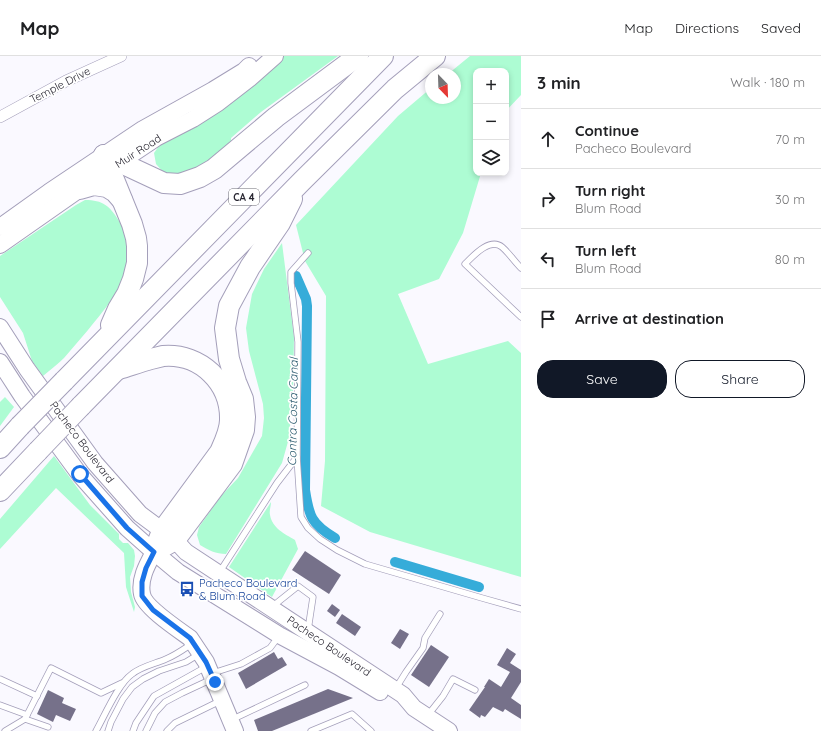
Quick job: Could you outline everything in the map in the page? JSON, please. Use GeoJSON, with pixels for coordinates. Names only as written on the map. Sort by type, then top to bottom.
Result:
{"type":"FeatureCollection","features":[{"type":"Feature","properties":{"kind":"highway"},"geometry":{"type":"LineString","coordinates":[[111,162],[164,183],[180,184],[200,177],[214,169],[276,117],[358,56]]}},
{"type":"Feature","properties":{"kind":"highway","name":"CA 4"},"geometry":{"type":"LineString","coordinates":[[0,448],[105,338],[383,56]]}},
{"type":"Feature","properties":{"kind":"highway","name":"CA 4"},"geometry":{"type":"LineString","coordinates":[[0,491],[81,406],[302,181],[395,89],[435,56]]}},
{"type":"Feature","properties":{"kind":"highway"},"geometry":{"type":"LineString","coordinates":[[105,338],[118,309],[127,294],[137,263],[136,238],[111,162]]}},
{"type":"Feature","properties":{"kind":"highway"},"geometry":{"type":"LineString","coordinates":[[154,552],[232,464],[244,430],[245,417],[243,399],[236,382],[228,353],[225,328],[229,306],[250,267],[280,223],[302,181]]}},
{"type":"Feature","properties":{"kind":"highway"},"geometry":{"type":"LineString","coordinates":[[80,189],[94,185],[106,187],[115,192],[123,202]]}},
{"type":"Feature","properties":{"kind":"highway"},"geometry":{"type":"LineString","coordinates":[[117,370],[163,356],[182,357],[199,364],[208,370],[222,385],[229,403],[231,422],[220,452],[168,535]]}},
{"type":"Feature","properties":{"kind":"main road","name":"Muir Road"},"geometry":{"type":"LineString","coordinates":[[0,245],[80,189],[111,162],[143,129],[244,71],[261,56]]}},
{"type":"Feature","properties":{"kind":"main road","name":"Muir Road"},"geometry":{"type":"LineString","coordinates":[[0,227],[49,192],[111,162],[193,119],[218,103],[249,79],[275,56]]}},
{"type":"Feature","properties":{"kind":"main road","name":"Pacheco Boulevard"},"geometry":{"type":"LineString","coordinates":[[0,327],[27,369],[95,463],[140,514],[168,535],[186,552],[403,695],[420,712],[445,730]]}},
{"type":"Feature","properties":{"kind":"main road","name":"Pacheco Boulevard"},"geometry":{"type":"LineString","coordinates":[[0,362],[22,396],[80,474],[127,528],[154,552],[178,572],[279,635],[399,703],[420,712]]}},
{"type":"Feature","properties":{"kind":"main road"},"geometry":{"type":"LineString","coordinates":[[154,552],[146,568],[142,582],[142,596],[153,610],[190,638],[205,663],[233,725]]}},
{"type":"Feature","properties":{"kind":"street","name":"Temple Drive"},"geometry":{"type":"LineString","coordinates":[[0,117],[66,81],[121,56]]}},
{"type":"Feature","properties":{"kind":"lane"},"geometry":{"type":"LineString","coordinates":[[520,265],[501,246],[494,243],[484,247],[465,264],[521,317]]}},
{"type":"Feature","properties":{"kind":"lane"},"geometry":{"type":"LineString","coordinates":[[308,253],[291,272],[298,342],[297,457],[302,517],[308,528],[320,539],[337,550],[365,564],[521,609]]}},
{"type":"Feature","properties":{"kind":"lane"},"geometry":{"type":"LineString","coordinates":[[219,574],[277,483],[297,457]]}},
{"type":"Feature","properties":{"kind":"lane"},"geometry":{"type":"LineString","coordinates":[[271,608],[298,586],[314,597],[308,632]]}},
{"type":"Feature","properties":{"kind":"lane"},"geometry":{"type":"LineString","coordinates":[[395,690],[423,648],[425,638],[440,614]]}},
{"type":"Feature","properties":{"kind":"lane"},"geometry":{"type":"LineString","coordinates":[[108,731],[123,699],[132,687],[143,679],[159,671],[186,662],[241,664],[270,648],[279,635]]}},
{"type":"Feature","properties":{"kind":"lane"},"geometry":{"type":"LineString","coordinates":[[5,731],[26,717],[51,668],[101,693],[122,683],[133,673],[175,655],[205,663]]}},
{"type":"Feature","properties":{"kind":"lane"},"geometry":{"type":"LineString","coordinates":[[133,731],[136,723],[154,696],[205,663]]}},
{"type":"Feature","properties":{"kind":"lane"},"geometry":{"type":"LineString","coordinates":[[146,731],[155,713],[165,702],[182,693],[205,663]]}},
{"type":"Feature","properties":{"kind":"lane"},"geometry":{"type":"LineString","coordinates":[[0,679],[37,696]]}},
{"type":"Feature","properties":{"kind":"lane"},"geometry":{"type":"LineString","coordinates":[[420,712],[443,696],[453,679],[475,690]]}},
{"type":"Feature","properties":{"kind":"lane"},"geometry":{"type":"LineString","coordinates":[[96,731],[122,683]]}},
{"type":"Feature","properties":{"kind":"lane"},"geometry":{"type":"LineString","coordinates":[[233,725],[305,685]]}},
{"type":"Feature","properties":{"kind":"lane"},"geometry":{"type":"LineString","coordinates":[[167,731],[175,723],[222,700]]}},
{"type":"Feature","properties":{"kind":"lane"},"geometry":{"type":"LineString","coordinates":[[0,705],[48,727]]}},
{"type":"Feature","properties":{"kind":"lane"},"geometry":{"type":"LineString","coordinates":[[311,731],[352,714],[372,731]]}},
{"type":"Feature","properties":{"kind":"green space"},"geometry":{"type":"Polygon","coordinates":[[[282,56],[338,56],[261,112],[231,138],[231,145],[209,163],[181,174],[164,173],[156,164],[154,153],[161,143],[282,56]]]}},
{"type":"Feature","properties":{"kind":"green space"},"geometry":{"type":"Polygon","coordinates":[[[470,56],[521,56],[521,95],[509,108],[509,68],[473,68],[473,176],[480,176],[463,233],[439,279],[398,294],[428,364],[508,341],[521,353],[521,577],[370,532],[321,506],[325,461],[326,296],[305,261],[296,225],[398,116],[425,93],[425,104],[461,104],[461,68],[455,68],[470,56]]]}},
{"type":"Feature","properties":{"kind":"green space"},"geometry":{"type":"Polygon","coordinates":[[[85,200],[97,201],[105,205],[112,211],[121,224],[127,247],[125,272],[116,292],[103,311],[64,358],[43,376],[32,361],[23,333],[0,297],[0,256],[85,200]]]}},
{"type":"Feature","properties":{"kind":"green space"},"geometry":{"type":"Polygon","coordinates":[[[282,243],[294,337],[293,394],[289,438],[282,463],[226,554],[219,553],[200,545],[197,535],[199,527],[221,496],[238,478],[262,436],[264,418],[263,404],[249,351],[246,328],[252,294],[264,269],[282,243]]]}},
{"type":"Feature","properties":{"kind":"green space"},"geometry":{"type":"Polygon","coordinates":[[[5,397],[14,407],[0,426],[0,402],[5,397]]]}},
{"type":"Feature","properties":{"kind":"green space"},"geometry":{"type":"Polygon","coordinates":[[[54,456],[90,505],[119,534],[119,539],[123,543],[128,543],[134,550],[134,566],[130,577],[131,592],[135,607],[134,612],[126,587],[124,553],[56,488],[0,549],[0,519],[54,456]]]}},
{"type":"Feature","properties":{"kind":"green space"},"geometry":{"type":"Polygon","coordinates":[[[271,502],[270,513],[273,524],[295,540],[298,549],[272,597],[229,567],[271,502]]]}},
{"type":"Feature","properties":{"kind":"building"},"geometry":{"type":"Polygon","coordinates":[[[305,551],[341,575],[329,594],[292,570],[305,551]]]}},
{"type":"Feature","properties":{"kind":"building"},"geometry":{"type":"Polygon","coordinates":[[[332,604],[340,610],[335,617],[327,611],[332,604]]]}},
{"type":"Feature","properties":{"kind":"building"},"geometry":{"type":"Polygon","coordinates":[[[342,614],[361,627],[355,636],[336,623],[342,614]]]}},
{"type":"Feature","properties":{"kind":"building"},"geometry":{"type":"Polygon","coordinates":[[[400,629],[409,634],[400,649],[391,643],[400,629]]]}},
{"type":"Feature","properties":{"kind":"building"},"geometry":{"type":"Polygon","coordinates":[[[431,645],[449,657],[429,687],[411,675],[431,645]]]}},
{"type":"Feature","properties":{"kind":"building"},"geometry":{"type":"Polygon","coordinates":[[[507,648],[516,654],[510,663],[521,670],[521,682],[511,698],[521,705],[521,719],[505,709],[503,712],[493,707],[485,717],[481,715],[480,718],[469,710],[489,679],[501,687],[510,672],[497,665],[507,648]]]}},
{"type":"Feature","properties":{"kind":"building"},"geometry":{"type":"Polygon","coordinates":[[[274,652],[278,659],[282,657],[287,665],[246,689],[238,673],[274,652]]]}},
{"type":"Feature","properties":{"kind":"building"},"geometry":{"type":"Polygon","coordinates":[[[328,689],[353,698],[272,731],[258,731],[254,720],[328,689]]]}},
{"type":"Feature","properties":{"kind":"building"},"geometry":{"type":"Polygon","coordinates":[[[48,690],[64,698],[62,703],[76,709],[70,721],[56,715],[53,722],[37,714],[48,690]]]}},
{"type":"Feature","properties":{"kind":"waterway","name":"Contra Costa Canal"},"geometry":{"type":"LineString","coordinates":[[296,276],[306,299],[307,306],[305,490],[312,518],[316,524],[335,538]]}},
{"type":"Feature","properties":{"kind":"waterway","name":"Contra Costa Canal"},"geometry":{"type":"LineString","coordinates":[[395,562],[479,587]]}},
{"type":"Feature","properties":{"kind":"place","name":"Pacheco Boulevard & Blum Road"},"geometry":{"type":"Point","coordinates":[187,589]}},
{"type":"Feature","properties":{"kind":"route"},"geometry":{"type":"LineString","coordinates":[[80,474],[127,528],[154,552],[146,568],[142,582],[142,596],[153,610],[190,638],[206,662],[215,682]]}}]}
